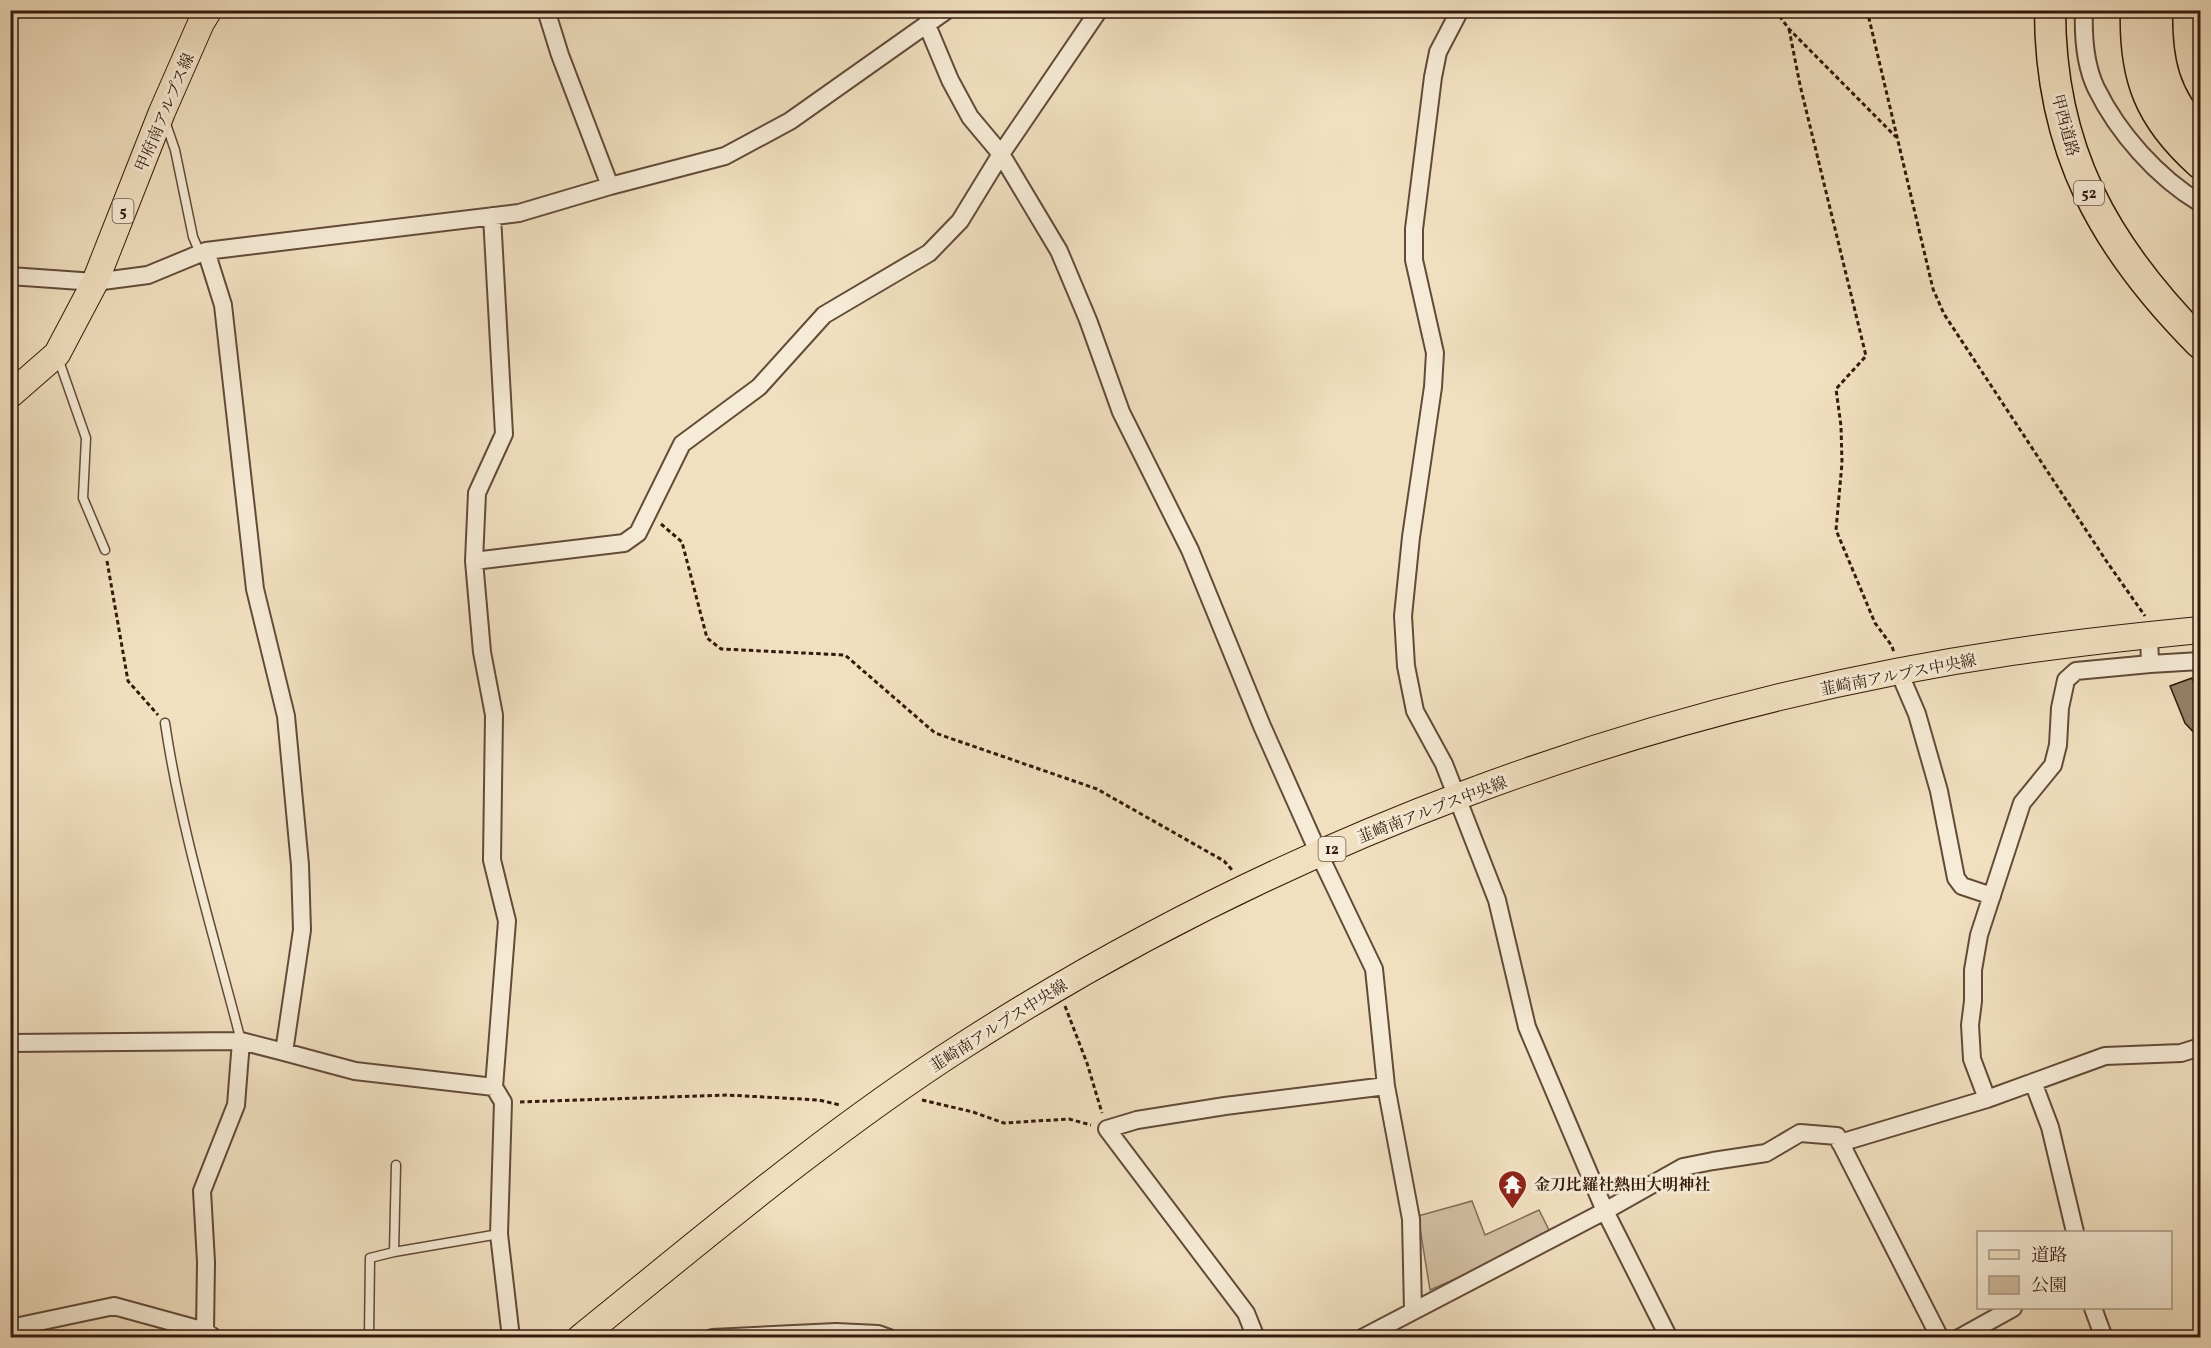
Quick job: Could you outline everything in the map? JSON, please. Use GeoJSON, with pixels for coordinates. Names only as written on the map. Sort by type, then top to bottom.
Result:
{"type":"FeatureCollection","features":[{"type":"Feature","properties":{"kind":"highway","name":"甲西道路"},"geometry":{"type":"LineString","coordinates":[[2050,10],[2050,47],[2058,105],[2072,153],[2094,203],[2125,255],[2167,309],[2200,343]]}},
{"type":"Feature","properties":{"kind":"highway"},"geometry":{"type":"LineString","coordinates":[[2136,10],[2136,46],[2142,80],[2154,110],[2174,137],[2200,163]]}},
{"type":"Feature","properties":{"kind":"highway"},"geometry":{"type":"LineString","coordinates":[[2157,10],[2157,41],[2161,70],[2171,97],[2200,135]]}},
{"type":"Feature","properties":{"kind":"main road","name":"甲府南アルプス線"},"geometry":{"type":"LineString","coordinates":[[10,395],[57,354],[94,282],[162,112],[201,23],[209,10]]}},
{"type":"Feature","properties":{"kind":"main road","name":"韮崎南アルプス中央線"},"geometry":{"type":"LineString","coordinates":[[580,1338],[765,1188],[855,1119],[959,1048],[1056,988],[1152,935],[1319,854],[1456,796],[1616,742],[1768,701],[1899,672],[2012,652],[2200,630]]}},
{"type":"Feature","properties":{"kind":"street"},"geometry":{"type":"LineString","coordinates":[[546,10],[560,55],[610,186]]}},
{"type":"Feature","properties":{"kind":"street"},"geometry":{"type":"LineString","coordinates":[[10,276],[94,282],[148,275],[203,252],[519,213],[725,156],[790,121],[924,18],[947,10]]}},
{"type":"Feature","properties":{"kind":"street"},"geometry":{"type":"LineString","coordinates":[[474,561],[624,543],[638,533],[682,444],[759,387],[824,315],[929,253],[960,221],[1001,154],[1099,10]]}},
{"type":"Feature","properties":{"kind":"street"},"geometry":{"type":"LineString","coordinates":[[1460,10],[1438,52],[1432,77],[1414,229],[1414,260],[1435,353],[1433,387],[1411,537],[1403,616],[1406,666],[1415,711],[1444,764],[1497,900],[1527,1028],[1605,1211],[1669,1338]]}},
{"type":"Feature","properties":{"kind":"street"},"geometry":{"type":"LineString","coordinates":[[2084,10],[2087,59],[2096,87],[2112,115],[2158,171],[2186,195],[2200,203]]}},
{"type":"Feature","properties":{"kind":"street"},"geometry":{"type":"LineString","coordinates":[[924,18],[950,80],[970,117],[1001,154],[1059,250],[1088,320],[1121,412],[1190,550],[1262,726],[1319,854],[1374,969],[1386,1086],[1412,1219],[1413,1310]]}},
{"type":"Feature","properties":{"kind":"street"},"geometry":{"type":"LineString","coordinates":[[492,216],[504,434],[477,493],[474,561],[482,652],[494,716],[492,860],[507,921],[494,1087],[503,1102],[499,1234],[511,1338]]}},
{"type":"Feature","properties":{"kind":"street"},"geometry":{"type":"LineString","coordinates":[[203,252],[223,305],[255,589],[286,716],[300,865],[302,930],[284,1052]]}},
{"type":"Feature","properties":{"kind":"street"},"geometry":{"type":"LineString","coordinates":[[2149,635],[2150,664]]}},
{"type":"Feature","properties":{"kind":"street"},"geometry":{"type":"LineString","coordinates":[[1987,1099],[1972,1059],[1970,1024],[1973,970],[1979,935],[2022,803],[2053,765],[2058,745],[2066,680],[2076,671],[2200,661]]}},
{"type":"Feature","properties":{"kind":"street"},"geometry":{"type":"LineString","coordinates":[[1899,672],[1917,714],[1939,791],[1956,879],[1962,886],[1992,896]]}},
{"type":"Feature","properties":{"kind":"street"},"geometry":{"type":"LineString","coordinates":[[10,1043],[242,1041],[355,1071],[494,1087]]}},
{"type":"Feature","properties":{"kind":"street"},"geometry":{"type":"LineString","coordinates":[[10,1328],[114,1306],[209,1334],[202,1191],[236,1105],[242,1041]]}},
{"type":"Feature","properties":{"kind":"street"},"geometry":{"type":"LineString","coordinates":[[1840,1143],[1987,1099],[2106,1056],[2181,1053],[2200,1047]]}},
{"type":"Feature","properties":{"kind":"street"},"geometry":{"type":"LineString","coordinates":[[2033,1082],[2050,1126],[2075,1231]]}},
{"type":"Feature","properties":{"kind":"street"},"geometry":{"type":"LineString","coordinates":[[1256,1338],[1246,1313],[1107,1130],[1137,1120],[1225,1106],[1386,1086]]}},
{"type":"Feature","properties":{"kind":"street"},"geometry":{"type":"LineString","coordinates":[[1371,1336],[1413,1310],[1605,1211],[1683,1167],[1766,1153],[1800,1133],[1837,1136],[1940,1338]]}},
{"type":"Feature","properties":{"kind":"street"},"geometry":{"type":"LineString","coordinates":[[1959,1338],[2011,1309]]}},
{"type":"Feature","properties":{"kind":"street"},"geometry":{"type":"LineString","coordinates":[[2093,1309],[2104,1338]]}},
{"type":"Feature","properties":{"kind":"street"},"geometry":{"type":"LineString","coordinates":[[712,1338],[836,1332],[878,1334],[889,1338]]}},
{"type":"Feature","properties":{"kind":"lane"},"geometry":{"type":"LineString","coordinates":[[162,112],[175,150],[193,237],[203,252]]}},
{"type":"Feature","properties":{"kind":"lane"},"geometry":{"type":"LineString","coordinates":[[57,354],[86,438],[83,498],[105,550]]}},
{"type":"Feature","properties":{"kind":"lane"},"geometry":{"type":"LineString","coordinates":[[165,723],[171,766],[188,839],[242,1041]]}},
{"type":"Feature","properties":{"kind":"lane"},"geometry":{"type":"LineString","coordinates":[[394,1252],[396,1165]]}},
{"type":"Feature","properties":{"kind":"lane"},"geometry":{"type":"LineString","coordinates":[[369,1338],[370,1258],[499,1234]]}},
{"type":"Feature","properties":{"kind":"path"},"geometry":{"type":"LineString","coordinates":[[1775,10],[1789,29],[1898,138]]}},
{"type":"Feature","properties":{"kind":"path"},"geometry":{"type":"LineString","coordinates":[[1867,10],[1933,289],[1944,314],[2107,562],[2144,614],[2149,635]]}},
{"type":"Feature","properties":{"kind":"path"},"geometry":{"type":"LineString","coordinates":[[1789,29],[1800,86],[1866,356],[1836,389],[1842,463],[1836,531],[1875,623],[1892,646],[1899,672]]}},
{"type":"Feature","properties":{"kind":"path"},"geometry":{"type":"LineString","coordinates":[[648,514],[682,542],[707,638],[721,649],[845,654],[935,733],[1097,789],[1224,861],[1247,887]]}},
{"type":"Feature","properties":{"kind":"path"},"geometry":{"type":"LineString","coordinates":[[105,550],[115,616],[129,681],[165,723]]}},
{"type":"Feature","properties":{"kind":"path"},"geometry":{"type":"LineString","coordinates":[[1056,988],[1087,1063],[1107,1130]]}},
{"type":"Feature","properties":{"kind":"path"},"geometry":{"type":"LineString","coordinates":[[503,1102],[727,1095],[819,1100],[840,1105],[855,1119]]}},
{"type":"Feature","properties":{"kind":"path"},"geometry":{"type":"LineString","coordinates":[[915,1105],[923,1099],[1004,1123],[1069,1119],[1107,1130]]}},
{"type":"Feature","properties":{"kind":"green space"},"geometry":{"type":"Polygon","coordinates":[[[1472,1201],[1485,1235],[1539,1210],[1551,1234],[1430,1290],[1418,1216],[1472,1201]]]}},
{"type":"Feature","properties":{"kind":"building"},"geometry":{"type":"Polygon","coordinates":[[[2192,678],[2193,681],[2197,679],[2200,688],[2200,739],[2185,723],[2170,686],[2192,678]]]}},
{"type":"Feature","properties":{"kind":"place","name":"金刀比羅社熱田大明神社"},"geometry":{"type":"Point","coordinates":[1513,1210]}}]}
